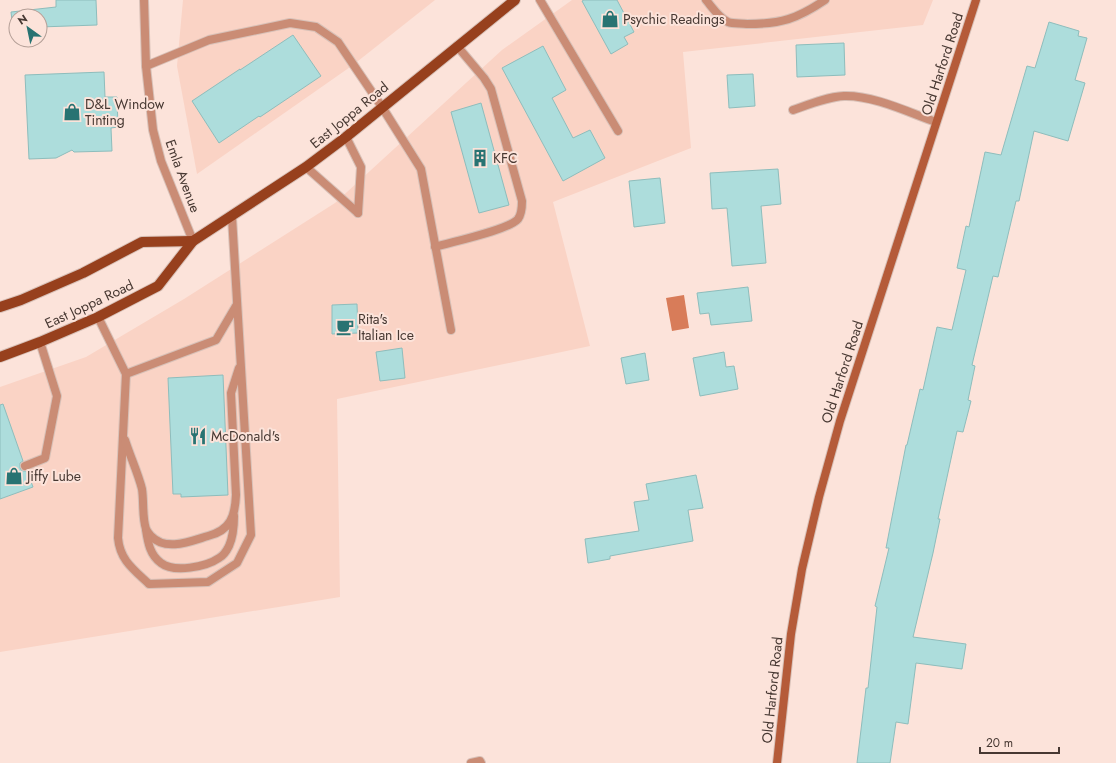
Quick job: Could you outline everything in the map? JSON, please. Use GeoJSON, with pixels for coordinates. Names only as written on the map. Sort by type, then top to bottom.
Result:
{"type":"FeatureCollection","features":[{"type":"Feature","properties":{"kind":"main road","name":"East Joppa Road"},"geometry":{"type":"LineString","coordinates":[[0,357],[40,342],[98,317],[158,286],[194,241],[232,217],[346,137],[515,0]]}},
{"type":"Feature","properties":{"kind":"main road"},"geometry":{"type":"LineString","coordinates":[[0,307],[83,273],[142,242],[194,241]]}},
{"type":"Feature","properties":{"kind":"street","name":"Emla Avenue"},"geometry":{"type":"LineString","coordinates":[[144,0],[146,66],[153,130],[161,162],[194,241]]}},
{"type":"Feature","properties":{"kind":"street"},"geometry":{"type":"LineString","coordinates":[[540,0],[618,131]]}},
{"type":"Feature","properties":{"kind":"street"},"geometry":{"type":"LineString","coordinates":[[706,0],[728,22],[755,24],[792,20],[825,0]]}},
{"type":"Feature","properties":{"kind":"street","name":"Old Harford Road"},"geometry":{"type":"LineString","coordinates":[[777,763],[791,634],[802,569],[819,497],[840,421],[976,0]]}},
{"type":"Feature","properties":{"kind":"street"},"geometry":{"type":"LineString","coordinates":[[146,66],[209,40],[290,23],[316,27],[338,42],[382,107],[420,169],[451,330]]}},
{"type":"Feature","properties":{"kind":"street"},"geometry":{"type":"LineString","coordinates":[[435,247],[507,227],[518,220],[522,201],[491,89],[484,78],[457,46]]}},
{"type":"Feature","properties":{"kind":"street"},"geometry":{"type":"LineString","coordinates":[[794,110],[821,100],[844,96],[862,97],[936,122]]}},
{"type":"Feature","properties":{"kind":"street"},"geometry":{"type":"LineString","coordinates":[[306,166],[358,213],[361,167],[346,137]]}},
{"type":"Feature","properties":{"kind":"street"},"geometry":{"type":"LineString","coordinates":[[98,317],[126,374],[118,538],[119,548],[126,562],[149,584],[208,582],[236,563],[251,534],[236,306],[232,217]]}},
{"type":"Feature","properties":{"kind":"street"},"geometry":{"type":"LineString","coordinates":[[126,374],[216,340],[236,306]]}},
{"type":"Feature","properties":{"kind":"street"},"geometry":{"type":"LineString","coordinates":[[25,466],[45,458],[57,396],[40,342]]}},
{"type":"Feature","properties":{"kind":"street"},"geometry":{"type":"LineString","coordinates":[[123,436],[142,489],[148,544],[152,554],[161,563],[178,569],[210,563],[220,557],[229,546],[233,534],[236,495],[231,393],[240,364]]}},
{"type":"Feature","properties":{"kind":"street"},"geometry":{"type":"LineString","coordinates":[[146,530],[156,541],[168,545],[190,542],[218,533],[230,523],[235,510]]}},
{"type":"Feature","properties":{"kind":"street"},"geometry":{"type":"LineString","coordinates":[[471,763],[480,760],[481,763]]}},
{"type":"Feature","properties":{"kind":"shaded area"},"geometry":{"type":"Polygon","coordinates":[[[183,0],[435,0],[353,65],[197,174],[177,66],[183,0]]]}},
{"type":"Feature","properties":{"kind":"shaded area"},"geometry":{"type":"Polygon","coordinates":[[[572,0],[933,0],[923,25],[683,52],[691,148],[553,202],[590,346],[337,399],[340,597],[0,652],[0,387],[86,357],[184,299],[335,203],[502,50],[572,0]]]}},
{"type":"Feature","properties":{"kind":"shaded area"},"geometry":{"type":"Polygon","coordinates":[[[684,295],[689,328],[672,331],[666,298],[684,295]]]}},
{"type":"Feature","properties":{"kind":"building"},"geometry":{"type":"Polygon","coordinates":[[[56,0],[96,0],[97,25],[48,27],[47,8],[56,7],[56,0]]]}},
{"type":"Feature","properties":{"kind":"building","name":"Psychic Readings"},"geometry":{"type":"Polygon","coordinates":[[[617,0],[634,32],[624,37],[628,44],[611,54],[582,1],[617,0]]]}},
{"type":"Feature","properties":{"kind":"building"},"geometry":{"type":"Polygon","coordinates":[[[1049,22],[1079,31],[1078,36],[1087,38],[1075,80],[1085,83],[1068,141],[1034,131],[1019,201],[1016,201],[998,277],[993,276],[972,365],[975,366],[968,400],[971,401],[963,432],[957,431],[938,519],[940,519],[933,553],[913,637],[966,644],[962,669],[916,663],[908,724],[896,722],[890,763],[857,763],[866,688],[868,688],[877,607],[875,606],[889,548],[886,548],[906,445],[920,389],[923,390],[937,327],[952,330],[966,270],[957,268],[966,226],[969,227],[985,152],[1001,155],[1027,66],[1035,68],[1049,22]]]}},
{"type":"Feature","properties":{"kind":"building"},"geometry":{"type":"Polygon","coordinates":[[[293,35],[321,76],[219,143],[192,101],[293,35]]]}},
{"type":"Feature","properties":{"kind":"building"},"geometry":{"type":"Polygon","coordinates":[[[844,43],[845,75],[797,77],[796,45],[844,43]]]}},
{"type":"Feature","properties":{"kind":"building"},"geometry":{"type":"Polygon","coordinates":[[[543,46],[566,90],[552,98],[573,138],[590,130],[605,158],[563,181],[502,68],[543,46]]]}},
{"type":"Feature","properties":{"kind":"building","name":"D&L Window Tinting"},"geometry":{"type":"Polygon","coordinates":[[[104,72],[105,97],[117,97],[118,127],[111,128],[112,151],[74,152],[72,150],[56,158],[29,159],[25,75],[104,72]]]}},
{"type":"Feature","properties":{"kind":"building"},"geometry":{"type":"Polygon","coordinates":[[[753,74],[755,106],[729,108],[727,75],[753,74]]]}},
{"type":"Feature","properties":{"kind":"building","name":"KFC"},"geometry":{"type":"Polygon","coordinates":[[[481,103],[509,205],[479,213],[451,112],[481,103]]]}},
{"type":"Feature","properties":{"kind":"building"},"geometry":{"type":"Polygon","coordinates":[[[778,169],[781,204],[761,206],[766,263],[732,266],[727,208],[712,209],[710,173],[778,169]]]}},
{"type":"Feature","properties":{"kind":"building"},"geometry":{"type":"Polygon","coordinates":[[[660,178],[665,223],[634,227],[629,181],[660,178]]]}},
{"type":"Feature","properties":{"kind":"building"},"geometry":{"type":"Polygon","coordinates":[[[748,287],[752,321],[711,325],[709,313],[700,314],[697,293],[748,287]]]}},
{"type":"Feature","properties":{"kind":"building","name":"Rita's Italian Ice"},"geometry":{"type":"Polygon","coordinates":[[[357,304],[358,333],[332,334],[332,305],[357,304]]]}},
{"type":"Feature","properties":{"kind":"building"},"geometry":{"type":"Polygon","coordinates":[[[402,348],[405,378],[380,381],[376,352],[402,348]]]}},
{"type":"Feature","properties":{"kind":"building"},"geometry":{"type":"Polygon","coordinates":[[[724,352],[726,367],[734,366],[738,389],[700,396],[693,358],[724,352]]]}},
{"type":"Feature","properties":{"kind":"building"},"geometry":{"type":"Polygon","coordinates":[[[645,353],[649,380],[626,384],[621,358],[645,353]]]}},
{"type":"Feature","properties":{"kind":"building","name":"McDonald's"},"geometry":{"type":"Polygon","coordinates":[[[223,375],[228,495],[181,497],[181,494],[173,494],[168,378],[223,375]]]}},
{"type":"Feature","properties":{"kind":"building","name":"Jiffy Lube"},"geometry":{"type":"Polygon","coordinates":[[[3,404],[23,461],[20,463],[20,468],[22,471],[27,471],[33,487],[0,499],[0,405],[3,404]]]}},
{"type":"Feature","properties":{"kind":"building"},"geometry":{"type":"Polygon","coordinates":[[[696,475],[703,508],[688,510],[693,541],[610,556],[610,559],[588,563],[585,539],[639,531],[634,502],[649,500],[646,484],[696,475]]]}},
{"type":"Feature","properties":{"kind":"place","name":"Psychic Readings"},"geometry":{"type":"Point","coordinates":[610,19]}},
{"type":"Feature","properties":{"kind":"place","name":"D&L Window Tinting"},"geometry":{"type":"Point","coordinates":[72,112]}},
{"type":"Feature","properties":{"kind":"place","name":"KFC"},"geometry":{"type":"Point","coordinates":[480,158]}},
{"type":"Feature","properties":{"kind":"place","name":"Rita's Italian Ice"},"geometry":{"type":"Point","coordinates":[345,327]}},
{"type":"Feature","properties":{"kind":"place","name":"McDonald's"},"geometry":{"type":"Point","coordinates":[198,436]}},
{"type":"Feature","properties":{"kind":"place","name":"Jiffy Lube"},"geometry":{"type":"Point","coordinates":[14,476]}}]}
